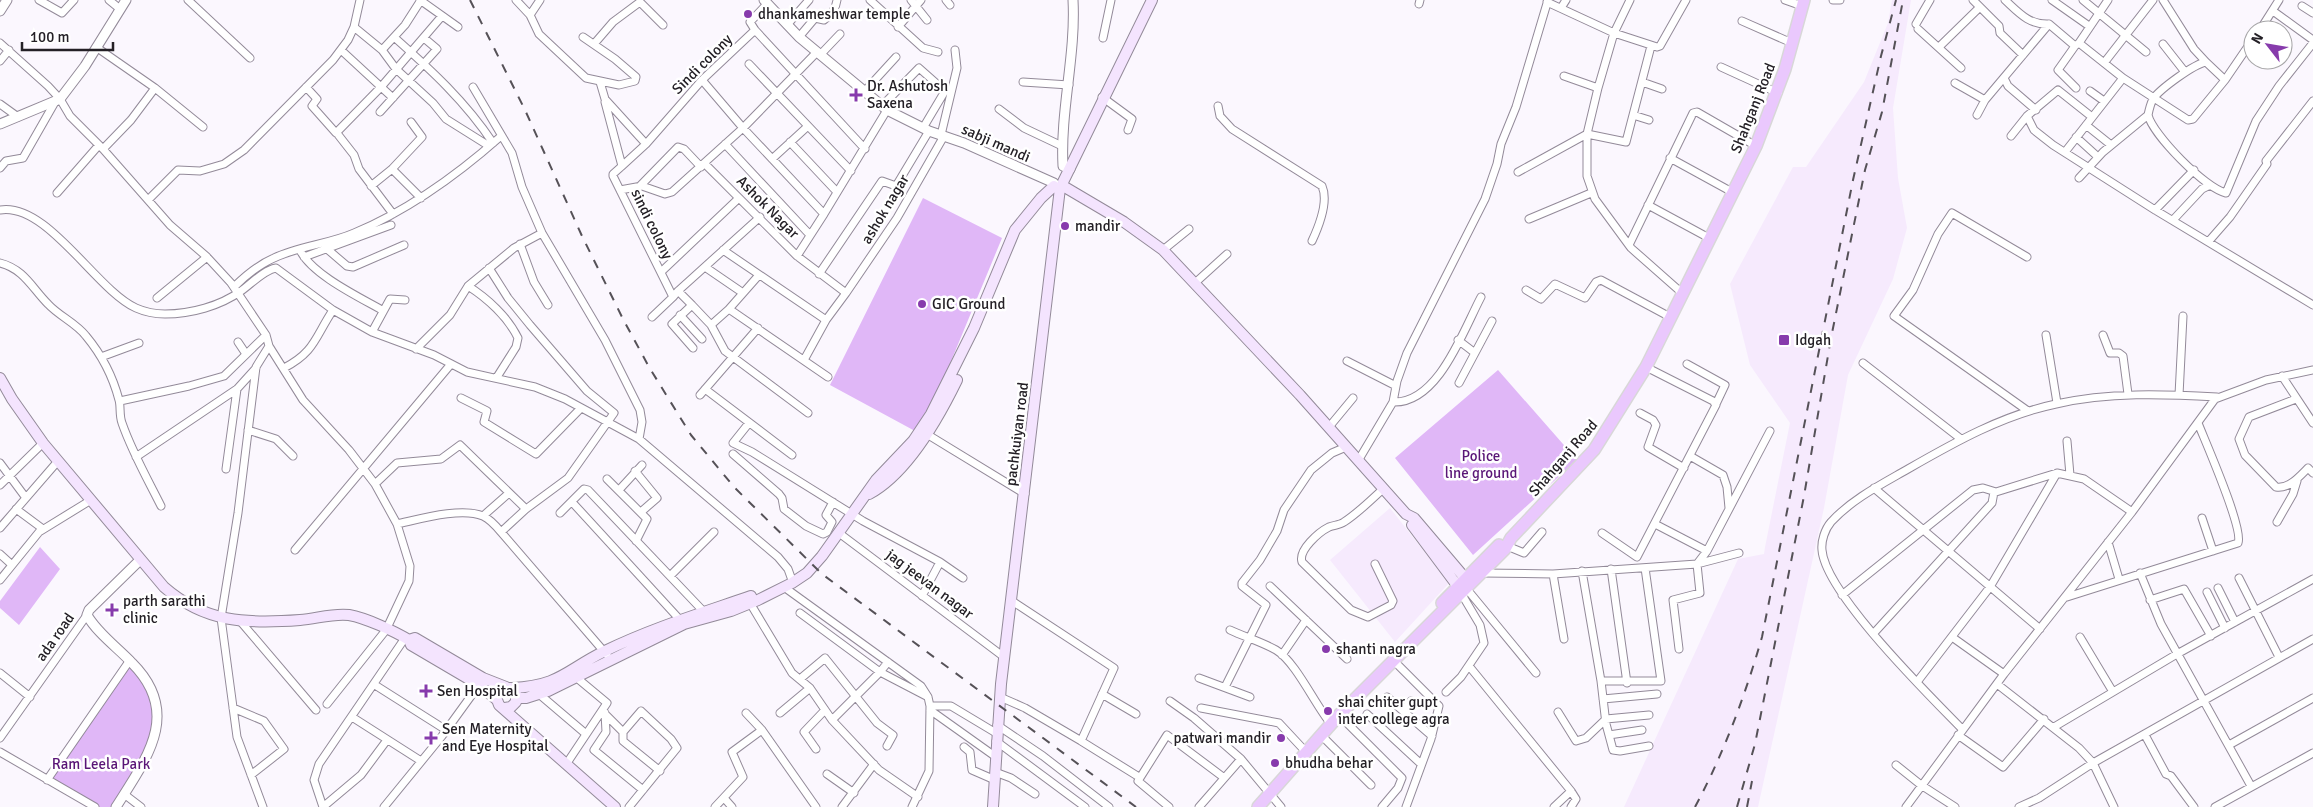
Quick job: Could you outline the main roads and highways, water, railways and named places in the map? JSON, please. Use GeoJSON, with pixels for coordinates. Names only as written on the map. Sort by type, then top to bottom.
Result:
{"type":"FeatureCollection","features":[{"type":"Feature","properties":{"kind":"main road"},"geometry":{"type":"LineString","coordinates":[[1103,97],[1145,0]]}},
{"type":"Feature","properties":{"kind":"main road"},"geometry":{"type":"LineString","coordinates":[[497,700],[550,683],[682,621],[750,603],[788,585],[807,573],[866,496],[877,490],[894,474],[923,432],[953,381],[1018,232],[1059,185],[1152,0]]}},
{"type":"Feature","properties":{"kind":"main road","name":"Shahganj Road"},"geometry":{"type":"LineString","coordinates":[[1463,587],[1482,573],[1594,450],[1646,367],[1756,146],[1778,92],[1803,3]]}},
{"type":"Feature","properties":{"kind":"main road"},"geometry":{"type":"LineString","coordinates":[[1059,185],[1124,222],[1163,250],[1329,427],[1406,514],[1410,523],[1463,587]]}},
{"type":"Feature","properties":{"kind":"main road","name":"pachkuiyan road"},"geometry":{"type":"LineString","coordinates":[[993,807],[1001,684],[1025,494],[1059,185]]}},
{"type":"Feature","properties":{"kind":"main road"},"geometry":{"type":"LineString","coordinates":[[0,378],[43,443],[140,560],[164,587],[186,606],[221,618],[241,622],[300,620],[332,615],[348,615],[407,639],[415,638],[483,678],[511,697],[522,724],[615,807]]}},
{"type":"Feature","properties":{"kind":"main road"},"geometry":{"type":"LineString","coordinates":[[1258,807],[1339,715],[1421,633],[1423,624],[1463,587],[1500,544],[1509,542]]}},
{"type":"Feature","properties":{"kind":"main road"},"geometry":{"type":"LineString","coordinates":[[706,614],[756,594],[766,594]]}},
{"type":"Feature","properties":{"kind":"main road"},"geometry":{"type":"LineString","coordinates":[[407,639],[411,645],[479,685],[497,700]]}},
{"type":"Feature","properties":{"kind":"main road"},"geometry":{"type":"LineString","coordinates":[[497,700],[498,691],[511,697],[526,698],[539,694],[577,678],[607,655]]}},
{"type":"Feature","properties":{"kind":"railway"},"geometry":{"type":"LineString","coordinates":[[470,0],[525,110],[582,236],[623,319],[649,367],[691,435],[734,487],[822,574],[1136,807]]}},
{"type":"Feature","properties":{"kind":"railway"},"geometry":{"type":"LineString","coordinates":[[1695,807],[1733,724],[1762,637],[1853,180],[1881,56],[1896,0]]}},
{"type":"Feature","properties":{"kind":"railway"},"geometry":{"type":"LineString","coordinates":[[1737,807],[1755,744],[1804,496],[1831,338],[1865,170],[1882,112],[1903,0]]}},
{"type":"Feature","properties":{"kind":"railway"},"geometry":{"type":"LineString","coordinates":[[1747,807],[1752,781]]}},
{"type":"Feature","properties":{"kind":"place","name":"dhankameshwar temple"},"geometry":{"type":"Point","coordinates":[748,14]}},
{"type":"Feature","properties":{"kind":"place","name":"Dr. Ashutosh Saxena"},"geometry":{"type":"Point","coordinates":[856,95]}},
{"type":"Feature","properties":{"kind":"place","name":"mandir"},"geometry":{"type":"Point","coordinates":[1065,226]}},
{"type":"Feature","properties":{"kind":"place","name":"GIC Ground"},"geometry":{"type":"Point","coordinates":[922,304]}},
{"type":"Feature","properties":{"kind":"place","name":"Idgah"},"geometry":{"type":"Point","coordinates":[1784,340]}},
{"type":"Feature","properties":{"kind":"place","name":"parth sarathi clinic"},"geometry":{"type":"Point","coordinates":[112,610]}},
{"type":"Feature","properties":{"kind":"place","name":"shanti nagra"},"geometry":{"type":"Point","coordinates":[1326,649]}},
{"type":"Feature","properties":{"kind":"place","name":"Sen Hospital"},"geometry":{"type":"Point","coordinates":[426,691]}},
{"type":"Feature","properties":{"kind":"place","name":"shai chiter gupt inter college agra"},"geometry":{"type":"Point","coordinates":[1328,711]}},
{"type":"Feature","properties":{"kind":"place","name":"Sen Maternity and Eye Hospital"},"geometry":{"type":"Point","coordinates":[431,738]}},
{"type":"Feature","properties":{"kind":"place","name":"patwari mandir"},"geometry":{"type":"Point","coordinates":[1281,738]}},
{"type":"Feature","properties":{"kind":"place","name":"bhudha behar"},"geometry":{"type":"Point","coordinates":[1275,763]}},
{"type":"Feature","properties":{"kind":"park label","name":"Police line ground"},"geometry":{"type":"Point","coordinates":[1481,464]}},
{"type":"Feature","properties":{"kind":"park label","name":"Ram Leela Park"},"geometry":{"type":"Point","coordinates":[101,764]}}]}
